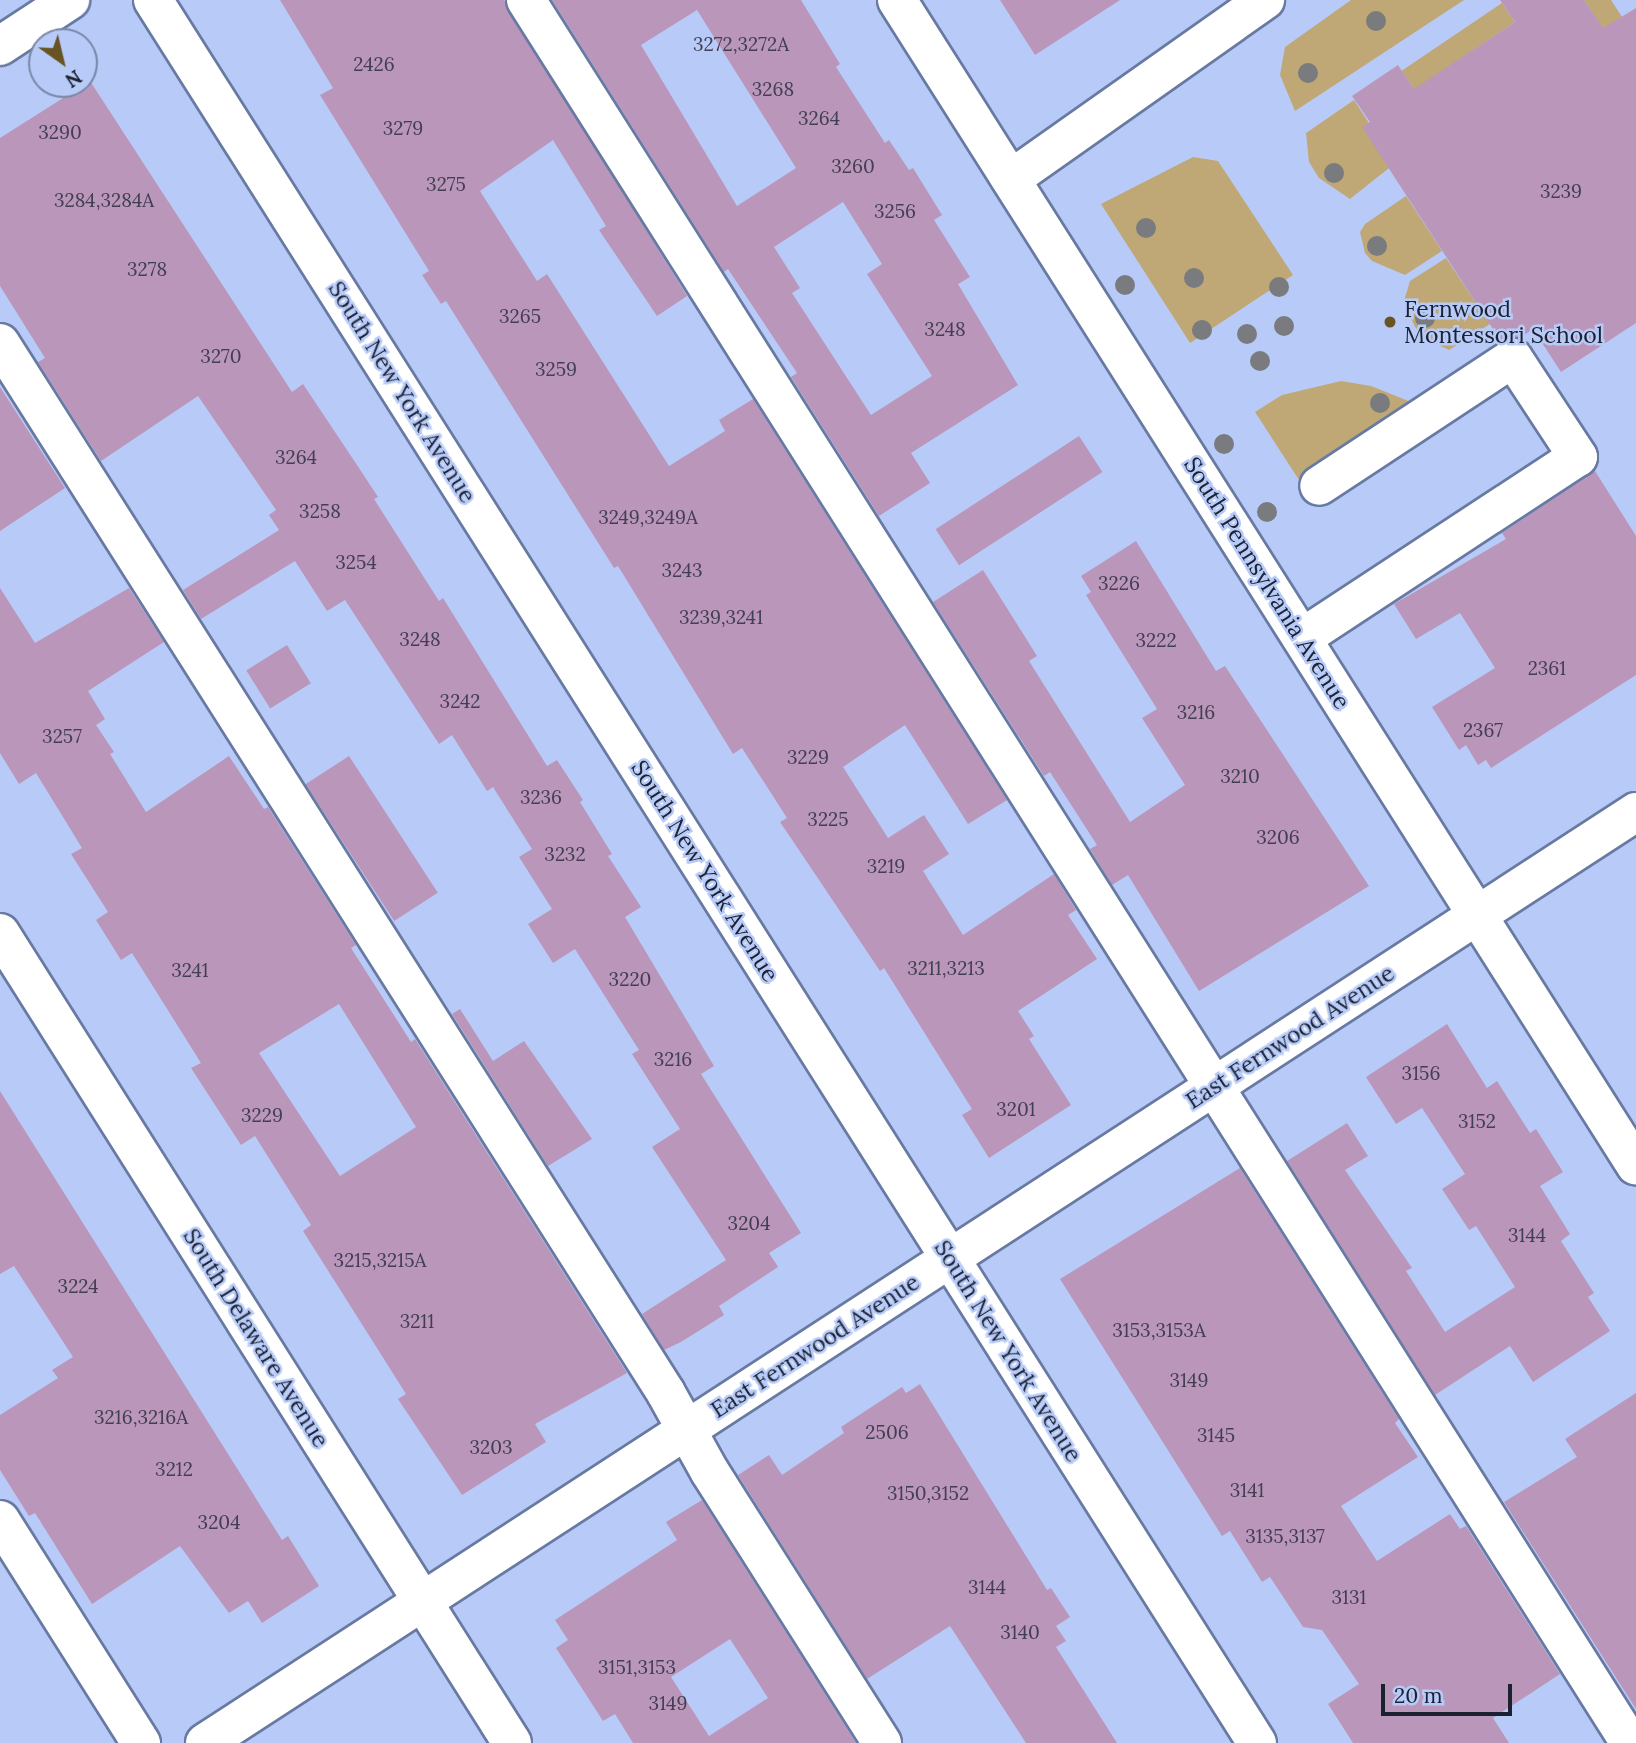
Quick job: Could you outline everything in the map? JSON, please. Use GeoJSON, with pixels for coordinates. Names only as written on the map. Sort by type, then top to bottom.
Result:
{"type":"FeatureCollection","features":[{"type":"Feature","properties":{"kind":"street"},"geometry":{"type":"LineString","coordinates":[[0,46],[70,0]]}},
{"type":"Feature","properties":{"kind":"street","name":"South New York Avenue"},"geometry":{"type":"LineString","coordinates":[[153,0],[1257,1743]]}},
{"type":"Feature","properties":{"kind":"street"},"geometry":{"type":"LineString","coordinates":[[526,0],[1630,1743]]}},
{"type":"Feature","properties":{"kind":"street","name":"South Pennsylvania Avenue"},"geometry":{"type":"LineString","coordinates":[[897,0],[1636,1166]]}},
{"type":"Feature","properties":{"kind":"street"},"geometry":{"type":"LineString","coordinates":[[1011,179],[1265,0]]}},
{"type":"Feature","properties":{"kind":"street"},"geometry":{"type":"LineString","coordinates":[[0,343],[882,1743]]}},
{"type":"Feature","properties":{"kind":"street"},"geometry":{"type":"LineString","coordinates":[[1302,638],[1578,457],[1513,358],[1319,486]]}},
{"type":"Feature","properties":{"kind":"street","name":"East Fernwood Avenue"},"geometry":{"type":"LineString","coordinates":[[205,1743],[1636,811]]}},
{"type":"Feature","properties":{"kind":"street","name":"South Delaware Avenue"},"geometry":{"type":"LineString","coordinates":[[0,933],[512,1743]]}},
{"type":"Feature","properties":{"kind":"street"},"geometry":{"type":"LineString","coordinates":[[0,1520],[141,1743]]}},
{"type":"Feature","properties":{"kind":"shaded area"},"geometry":{"type":"Polygon","coordinates":[[[1351,0],[1464,0],[1295,111],[1280,75],[1285,47],[1351,0]]]}},
{"type":"Feature","properties":{"kind":"shaded area"},"geometry":{"type":"Polygon","coordinates":[[[1584,0],[1611,0],[1622,17],[1603,29],[1584,0]]]}},
{"type":"Feature","properties":{"kind":"shaded area"},"geometry":{"type":"Polygon","coordinates":[[[1502,3],[1515,22],[1415,90],[1402,71],[1502,3]]]}},
{"type":"Feature","properties":{"kind":"shaded area"},"geometry":{"type":"Polygon","coordinates":[[[1354,100],[1369,123],[1363,127],[1389,168],[1350,199],[1319,178],[1309,162],[1306,133],[1354,100]]]}},
{"type":"Feature","properties":{"kind":"shaded area"},"geometry":{"type":"Polygon","coordinates":[[[1193,157],[1218,161],[1293,275],[1190,343],[1101,204],[1193,157]]]}},
{"type":"Feature","properties":{"kind":"shaded area"},"geometry":{"type":"Polygon","coordinates":[[[1406,196],[1442,251],[1405,275],[1372,261],[1365,253],[1360,232],[1365,224],[1406,196]]]}},
{"type":"Feature","properties":{"kind":"shaded area"},"geometry":{"type":"Polygon","coordinates":[[[1446,258],[1490,324],[1449,350],[1426,339],[1415,327],[1404,301],[1410,281],[1446,258]]]}},
{"type":"Feature","properties":{"kind":"shaded area"},"geometry":{"type":"Polygon","coordinates":[[[1341,381],[1371,386],[1416,404],[1299,480],[1255,412],[1282,395],[1341,381]]]}},
{"type":"Feature","properties":{"kind":"building"},"geometry":{"type":"Polygon","coordinates":[[[280,0],[504,0],[687,296],[657,316],[599,230],[606,226],[553,140],[480,191],[537,281],[547,274],[669,466],[725,431],[719,420],[753,399],[1007,800],[968,824],[905,725],[843,767],[888,838],[924,815],[949,854],[923,871],[963,935],[1054,874],[1076,910],[1068,915],[1097,959],[1018,1011],[1034,1036],[1029,1039],[1071,1105],[989,1158],[962,1115],[972,1109],[884,968],[880,971],[780,822],[787,818],[742,748],[733,754],[618,566],[614,568],[446,301],[441,304],[422,275],[429,271],[320,95],[333,88],[280,0]]]}},
{"type":"Feature","properties":{"kind":"building"},"geometry":{"type":"Polygon","coordinates":[[[552,0],[801,0],[840,64],[836,67],[885,143],[889,140],[909,170],[913,168],[942,215],[934,220],[970,277],[958,284],[1018,385],[911,453],[930,483],[879,516],[791,377],[797,373],[728,269],[724,272],[552,0]],[[697,10],[641,45],[737,206],[796,168],[697,10]],[[843,202],[774,247],[800,288],[792,293],[871,415],[932,376],[867,274],[882,264],[843,202]]]}},
{"type":"Feature","properties":{"kind":"building"},"geometry":{"type":"Polygon","coordinates":[[[1000,0],[1120,0],[1035,55],[1000,0]]]}},
{"type":"Feature","properties":{"kind":"building"},"geometry":{"type":"Polygon","coordinates":[[[1500,0],[1584,0],[1603,28],[1636,8],[1636,323],[1561,372],[1533,329],[1520,338],[1500,340],[1362,127],[1370,122],[1352,96],[1398,65],[1414,89],[1515,22],[1500,0]]]}},
{"type":"Feature","properties":{"kind":"building"},"geometry":{"type":"Polygon","coordinates":[[[98,93],[292,392],[303,384],[378,497],[374,499],[439,601],[443,598],[547,766],[557,760],[583,800],[580,802],[612,854],[608,856],[641,907],[625,917],[714,1066],[701,1074],[801,1233],[769,1253],[778,1267],[719,1306],[724,1315],[681,1342],[664,1350],[642,1314],[726,1260],[652,1147],[680,1129],[632,1054],[639,1050],[575,949],[553,963],[528,924],[552,909],[519,857],[532,849],[493,787],[487,791],[452,735],[439,744],[345,600],[327,611],[295,561],[201,619],[183,590],[279,530],[269,515],[276,510],[198,396],[101,461],[38,362],[45,358],[0,286],[0,138],[63,98],[98,98],[98,93]]]}},
{"type":"Feature","properties":{"kind":"building"},"geometry":{"type":"Polygon","coordinates":[[[0,387],[65,488],[0,531],[0,387]]]}},
{"type":"Feature","properties":{"kind":"building"},"geometry":{"type":"Polygon","coordinates":[[[1079,436],[1102,472],[959,565],[936,529],[1079,436]]]}},
{"type":"Feature","properties":{"kind":"building"},"geometry":{"type":"Polygon","coordinates":[[[1595,471],[1636,536],[1636,675],[1491,768],[1486,760],[1478,765],[1466,745],[1459,750],[1432,707],[1495,668],[1460,613],[1416,639],[1394,604],[1506,539],[1502,533],[1595,471]]]}},
{"type":"Feature","properties":{"kind":"building"},"geometry":{"type":"Polygon","coordinates":[[[1136,541],[1216,671],[1225,666],[1369,886],[1199,991],[1128,875],[1112,885],[1090,849],[1097,845],[1050,772],[1044,776],[933,602],[983,570],[1037,656],[1029,661],[1130,822],[1185,785],[1142,718],[1157,709],[1086,595],[1091,592],[1081,576],[1136,541]]]}},
{"type":"Feature","properties":{"kind":"building"},"geometry":{"type":"Polygon","coordinates":[[[0,588],[35,643],[129,588],[164,642],[88,691],[105,719],[96,725],[114,752],[110,754],[146,812],[229,756],[264,809],[268,807],[356,945],[351,948],[411,1042],[415,1039],[627,1373],[535,1424],[546,1442],[462,1495],[398,1399],[406,1394],[303,1231],[311,1225],[255,1136],[241,1145],[191,1068],[201,1063],[132,953],[121,960],[96,920],[108,912],[71,854],[82,848],[36,773],[19,784],[0,753],[0,588]],[[339,1004],[259,1053],[340,1176],[416,1127],[339,1004]]]}},
{"type":"Feature","properties":{"kind":"building"},"geometry":{"type":"Polygon","coordinates":[[[287,645],[311,683],[270,709],[246,670],[287,645]]]}},
{"type":"Feature","properties":{"kind":"building"},"geometry":{"type":"Polygon","coordinates":[[[349,756],[438,893],[394,921],[305,784],[349,756]]]}},
{"type":"Feature","properties":{"kind":"building"},"geometry":{"type":"Polygon","coordinates":[[[460,1009],[493,1061],[524,1041],[592,1139],[548,1166],[452,1014],[460,1009]]]}},
{"type":"Feature","properties":{"kind":"building"},"geometry":{"type":"Polygon","coordinates":[[[1447,1024],[1487,1088],[1497,1081],[1530,1133],[1536,1129],[1563,1172],[1540,1186],[1570,1234],[1561,1241],[1594,1293],[1588,1297],[1610,1331],[1533,1382],[1510,1346],[1435,1395],[1287,1161],[1347,1123],[1368,1156],[1345,1170],[1412,1268],[1406,1271],[1445,1332],[1515,1287],[1476,1226],[1469,1230],[1442,1189],[1465,1174],[1422,1108],[1396,1124],[1366,1077],[1447,1024]]]}},
{"type":"Feature","properties":{"kind":"building"},"geometry":{"type":"Polygon","coordinates":[[[0,1091],[282,1540],[288,1536],[319,1586],[262,1623],[248,1601],[229,1613],[180,1546],[92,1604],[35,1513],[29,1516],[0,1470],[0,1415],[58,1378],[52,1370],[73,1357],[14,1266],[0,1274],[0,1091]]]}},
{"type":"Feature","properties":{"kind":"building"},"geometry":{"type":"Polygon","coordinates":[[[1240,1168],[1399,1419],[1395,1423],[1418,1457],[1341,1506],[1377,1561],[1450,1514],[1460,1529],[1466,1526],[1560,1674],[1493,1718],[1509,1743],[1353,1743],[1328,1704],[1359,1684],[1322,1630],[1303,1627],[1270,1577],[1262,1582],[1230,1531],[1222,1536],[1060,1279],[1240,1168]]]}},
{"type":"Feature","properties":{"kind":"building"},"geometry":{"type":"Polygon","coordinates":[[[920,1384],[1047,1590],[1051,1588],[1070,1617],[1056,1626],[1066,1641],[1056,1647],[1117,1743],[1026,1743],[950,1626],[867,1679],[738,1475],[769,1455],[782,1475],[844,1433],[841,1427],[902,1387],[906,1393],[920,1384]]]}},
{"type":"Feature","properties":{"kind":"building"},"geometry":{"type":"Polygon","coordinates":[[[1636,1393],[1636,1709],[1504,1502],[1577,1457],[1565,1439],[1636,1393]]]}},
{"type":"Feature","properties":{"kind":"building"},"geometry":{"type":"Polygon","coordinates":[[[702,1500],[856,1743],[633,1743],[615,1714],[603,1721],[556,1648],[568,1640],[555,1620],[677,1540],[666,1522],[702,1500]],[[730,1639],[671,1677],[709,1736],[768,1698],[730,1639]]]}},
{"type":"Feature","properties":{"kind":"place","name":"Fernwood Montessori School"},"geometry":{"type":"Point","coordinates":[1390,322]}}]}
